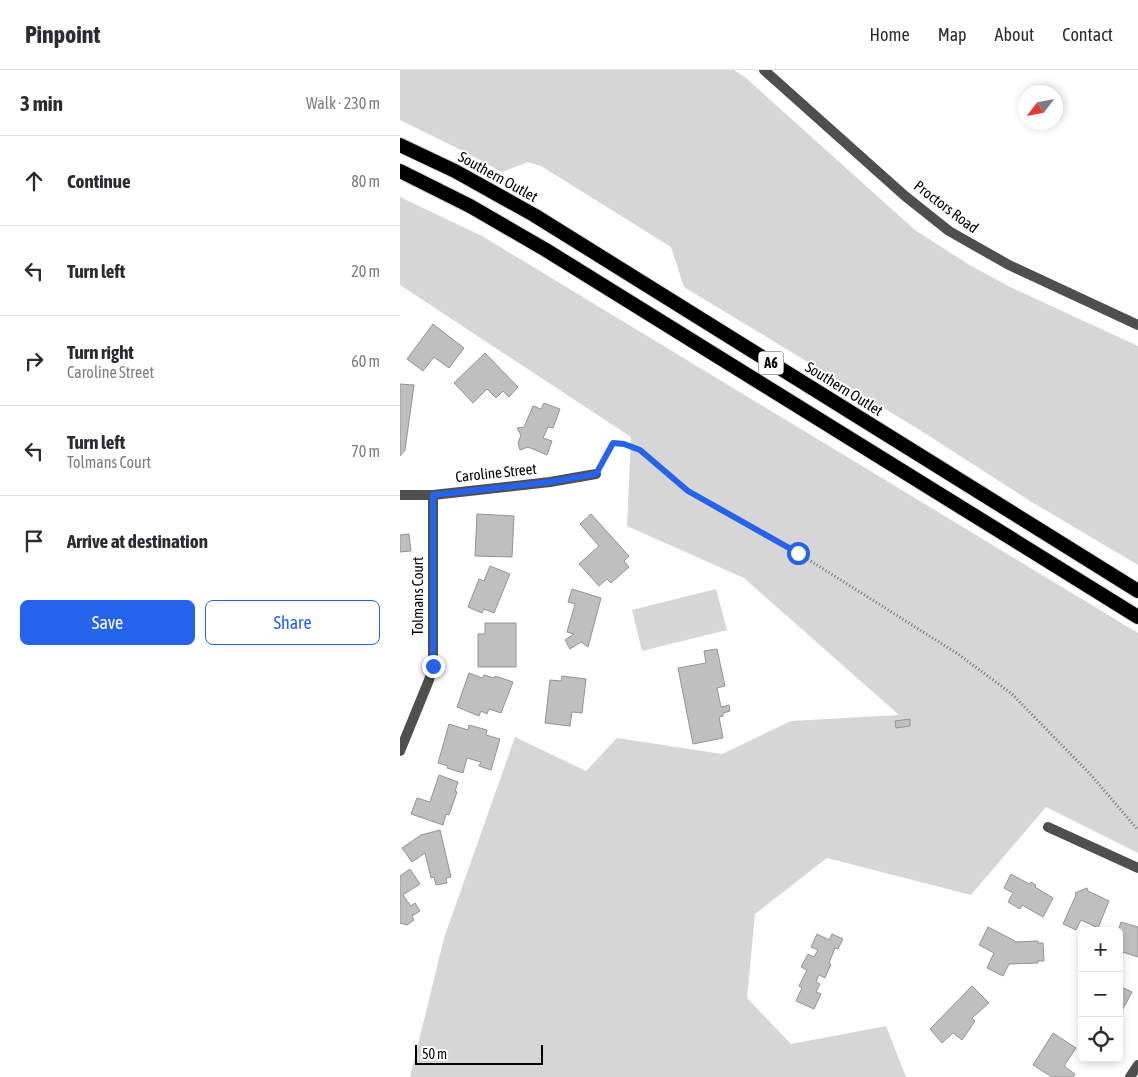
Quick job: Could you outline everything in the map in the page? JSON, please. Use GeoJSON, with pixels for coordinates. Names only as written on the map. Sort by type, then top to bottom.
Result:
{"type":"FeatureCollection","features":[{"type":"Feature","properties":{"kind":"highway","name":"Southern Outlet"},"geometry":{"type":"LineString","coordinates":[[400,144],[462,175],[534,215],[1138,591]]}},
{"type":"Feature","properties":{"kind":"highway","name":"A6"},"geometry":{"type":"LineString","coordinates":[[400,171],[470,206],[546,250],[1138,618]]}},
{"type":"Feature","properties":{"kind":"street","name":"Proctors Road"},"geometry":{"type":"LineString","coordinates":[[764,70],[905,196],[949,231],[1009,265],[1138,325]]}},
{"type":"Feature","properties":{"kind":"street","name":"Caroline Street"},"geometry":{"type":"LineString","coordinates":[[400,495],[433,495],[550,482],[596,474]]}},
{"type":"Feature","properties":{"kind":"street","name":"Tolmans Court"},"geometry":{"type":"LineString","coordinates":[[400,751],[433,666],[433,495]]}},
{"type":"Feature","properties":{"kind":"street"},"geometry":{"type":"LineString","coordinates":[[1048,827],[1138,868]]}},
{"type":"Feature","properties":{"kind":"street"},"geometry":{"type":"LineString","coordinates":[[1130,1077],[1138,1065]]}},
{"type":"Feature","properties":{"kind":"path"},"geometry":{"type":"LineString","coordinates":[[596,474],[613,443],[624,444],[640,450],[688,491],[798,553],[958,654],[1012,694],[1091,775],[1138,830]]}},
{"type":"Feature","properties":{"kind":"shaded area"},"geometry":{"type":"Polygon","coordinates":[[[400,70],[734,70],[746,78],[915,230],[968,264],[1012,288],[1138,346],[1138,565],[1030,501],[923,432],[684,287],[671,247],[541,166],[528,162],[502,172],[400,120],[400,70]]]}},
{"type":"Feature","properties":{"kind":"shaded area"},"geometry":{"type":"Polygon","coordinates":[[[400,197],[482,236],[1138,633],[1138,853],[1046,807],[971,895],[827,858],[755,914],[747,998],[791,1044],[886,1026],[906,1077],[410,1077],[444,938],[515,737],[586,771],[617,738],[722,754],[791,721],[899,715],[744,578],[627,526],[631,437],[400,285],[400,197]]]}},
{"type":"Feature","properties":{"kind":"shaded area"},"geometry":{"type":"Polygon","coordinates":[[[716,589],[727,630],[642,651],[632,610],[716,589]]]}},
{"type":"Feature","properties":{"kind":"building"},"geometry":{"type":"Polygon","coordinates":[[[433,324],[464,348],[449,368],[434,357],[423,371],[407,359],[433,324]]]}},
{"type":"Feature","properties":{"kind":"building"},"geometry":{"type":"Polygon","coordinates":[[[485,353],[518,387],[509,397],[503,391],[496,398],[487,389],[473,403],[454,383],[485,353]]]}},
{"type":"Feature","properties":{"kind":"building"},"geometry":{"type":"Polygon","coordinates":[[[400,384],[414,385],[405,450],[400,456],[400,384]]]}},
{"type":"Feature","properties":{"kind":"building"},"geometry":{"type":"Polygon","coordinates":[[[544,403],[560,409],[553,428],[548,427],[543,438],[552,441],[547,455],[528,447],[520,450],[518,443],[521,435],[517,428],[524,427],[533,406],[541,409],[544,403]]]}},
{"type":"Feature","properties":{"kind":"building"},"geometry":{"type":"Polygon","coordinates":[[[477,514],[514,516],[512,557],[475,556],[477,514]]]}},
{"type":"Feature","properties":{"kind":"building"},"geometry":{"type":"Polygon","coordinates":[[[591,514],[629,556],[624,561],[629,567],[611,583],[607,579],[599,586],[579,564],[599,546],[580,524],[591,514]]]}},
{"type":"Feature","properties":{"kind":"building"},"geometry":{"type":"Polygon","coordinates":[[[409,534],[411,551],[400,552],[400,535],[409,534]]]}},
{"type":"Feature","properties":{"kind":"building"},"geometry":{"type":"Polygon","coordinates":[[[490,566],[510,574],[494,613],[484,609],[482,613],[468,607],[479,579],[484,581],[490,566]]]}},
{"type":"Feature","properties":{"kind":"building"},"geometry":{"type":"Polygon","coordinates":[[[572,589],[601,598],[588,647],[581,642],[570,649],[565,640],[574,634],[567,632],[575,604],[568,602],[572,589]]]}},
{"type":"Feature","properties":{"kind":"building"},"geometry":{"type":"Polygon","coordinates":[[[485,623],[516,623],[516,667],[478,667],[478,634],[485,634],[485,623]]]}},
{"type":"Feature","properties":{"kind":"building"},"geometry":{"type":"Polygon","coordinates":[[[717,649],[725,686],[717,688],[721,707],[729,705],[730,711],[723,713],[723,716],[719,717],[723,738],[693,744],[678,668],[706,663],[704,651],[717,649]]]}},
{"type":"Feature","properties":{"kind":"building"},"geometry":{"type":"Polygon","coordinates":[[[469,673],[482,678],[484,675],[494,678],[495,676],[513,682],[501,713],[489,709],[487,714],[481,711],[479,716],[457,707],[469,673]]]}},
{"type":"Feature","properties":{"kind":"building"},"geometry":{"type":"Polygon","coordinates":[[[562,676],[586,679],[582,713],[572,712],[570,726],[545,723],[550,680],[561,681],[562,676]]]}},
{"type":"Feature","properties":{"kind":"building"},"geometry":{"type":"Polygon","coordinates":[[[910,719],[910,726],[896,728],[895,721],[910,719]]]}},
{"type":"Feature","properties":{"kind":"building"},"geometry":{"type":"Polygon","coordinates":[[[449,724],[468,730],[469,725],[487,730],[486,735],[500,739],[491,770],[479,766],[481,762],[467,758],[463,773],[438,763],[449,724]]]}},
{"type":"Feature","properties":{"kind":"building"},"geometry":{"type":"Polygon","coordinates":[[[439,775],[458,782],[455,791],[457,792],[449,815],[446,814],[443,825],[411,814],[417,798],[430,802],[439,775]]]}},
{"type":"Feature","properties":{"kind":"building"},"geometry":{"type":"Polygon","coordinates":[[[440,830],[451,877],[446,878],[447,883],[436,885],[434,877],[431,878],[425,853],[412,862],[402,848],[421,835],[440,830]]]}},
{"type":"Feature","properties":{"kind":"building"},"geometry":{"type":"Polygon","coordinates":[[[410,869],[420,884],[403,895],[411,906],[415,903],[420,911],[412,916],[414,920],[407,925],[400,923],[400,876],[410,869]]]}},
{"type":"Feature","properties":{"kind":"building"},"geometry":{"type":"Polygon","coordinates":[[[1011,874],[1029,884],[1031,882],[1036,885],[1035,887],[1053,898],[1043,917],[1022,905],[1020,909],[1008,902],[1013,893],[1004,888],[1011,874]]]}},
{"type":"Feature","properties":{"kind":"building"},"geometry":{"type":"Polygon","coordinates":[[[1087,888],[1088,891],[1109,901],[1098,927],[1081,920],[1076,930],[1063,924],[1076,895],[1075,893],[1087,888]]]}},
{"type":"Feature","properties":{"kind":"building"},"geometry":{"type":"Polygon","coordinates":[[[1121,922],[1138,927],[1138,957],[1123,952],[1123,927],[1119,927],[1121,922]]]}},
{"type":"Feature","properties":{"kind":"building"},"geometry":{"type":"Polygon","coordinates":[[[988,927],[1015,942],[1038,941],[1038,943],[1043,943],[1044,961],[1009,964],[1003,976],[987,968],[994,953],[979,945],[988,927]]]}},
{"type":"Feature","properties":{"kind":"building"},"geometry":{"type":"Polygon","coordinates":[[[817,934],[829,940],[832,934],[843,939],[838,949],[835,948],[825,978],[819,975],[816,982],[820,984],[816,992],[821,994],[814,1009],[796,1001],[802,988],[799,986],[807,970],[801,967],[808,954],[814,957],[818,950],[811,947],[817,934]]]}},
{"type":"Feature","properties":{"kind":"building"},"geometry":{"type":"Polygon","coordinates":[[[972,986],[989,1003],[972,1018],[975,1021],[962,1040],[953,1033],[942,1043],[930,1029],[972,986]]]}},
{"type":"Feature","properties":{"kind":"building"},"geometry":{"type":"Polygon","coordinates":[[[1123,988],[1132,992],[1123,1009],[1123,988]]]}},
{"type":"Feature","properties":{"kind":"building"},"geometry":{"type":"Polygon","coordinates":[[[1053,1033],[1076,1048],[1064,1066],[1075,1074],[1073,1077],[1052,1077],[1033,1065],[1053,1033]]]}},
{"type":"Feature","properties":{"kind":"route"},"geometry":{"type":"LineString","coordinates":[[433,666],[433,495],[550,482],[596,474],[613,443],[624,444],[640,450],[688,491],[798,553]]}}]}
